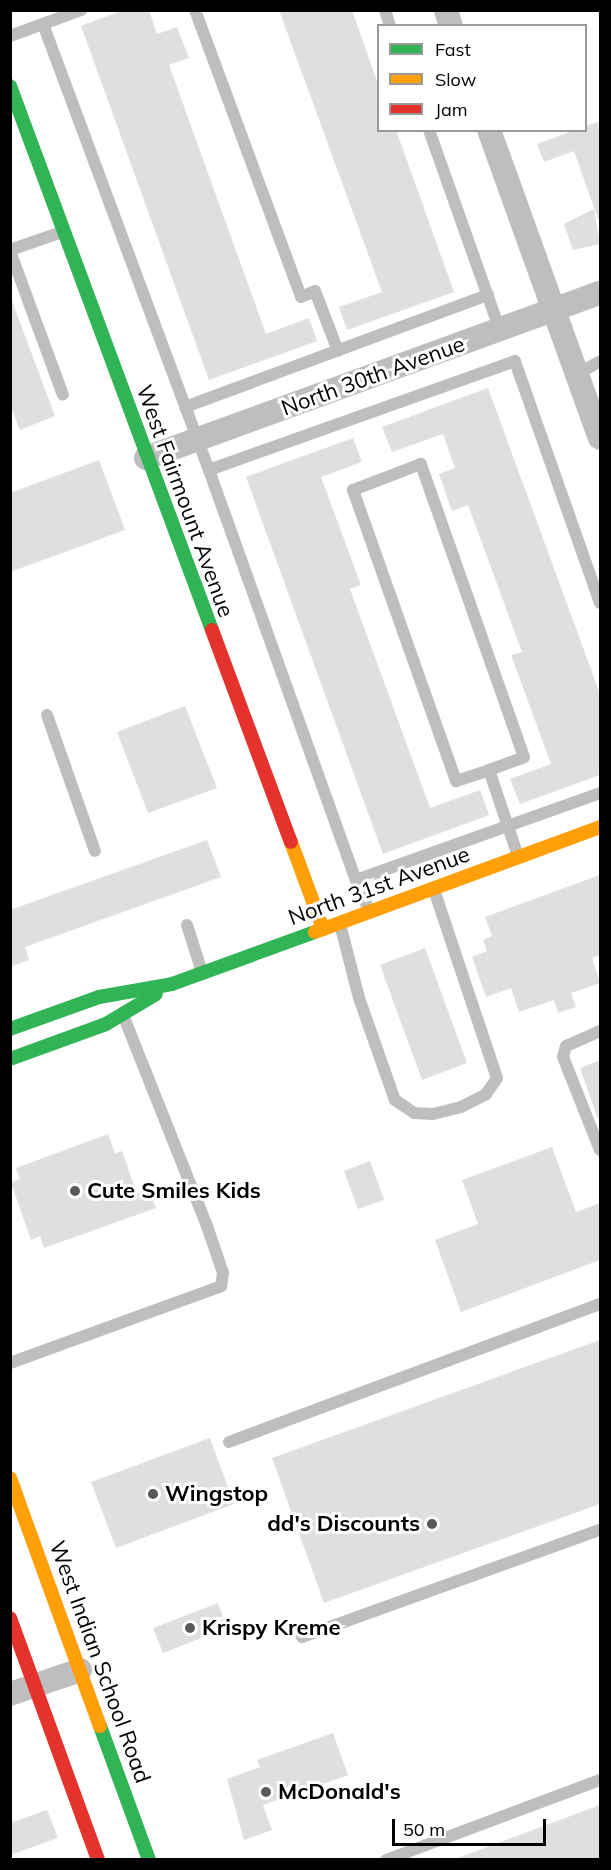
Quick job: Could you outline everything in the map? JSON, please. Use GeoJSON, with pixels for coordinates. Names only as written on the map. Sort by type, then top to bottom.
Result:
{"type":"FeatureCollection","features":[{"type":"Feature","properties":{"kind":"street","name":"West Fairmount Avenue"},"geometry":{"type":"LineString","coordinates":[[10,86],[146,458],[323,929]]}},
{"type":"Feature","properties":{"kind":"street"},"geometry":{"type":"LineString","coordinates":[[490,132],[600,438]]}},
{"type":"Feature","properties":{"kind":"street","name":"North 30th Avenue"},"geometry":{"type":"LineString","coordinates":[[146,458],[600,293]]}},
{"type":"Feature","properties":{"kind":"street","name":"North 31st Avenue"},"geometry":{"type":"LineString","coordinates":[[10,1029],[99,997],[172,984],[600,828]]}},
{"type":"Feature","properties":{"kind":"street","name":"North 31st Avenue"},"geometry":{"type":"LineString","coordinates":[[10,1059],[123,1014],[172,984]]}},
{"type":"Feature","properties":{"kind":"street","name":"West Indian School Road"},"geometry":{"type":"LineString","coordinates":[[10,1478],[149,1860]]}},
{"type":"Feature","properties":{"kind":"street"},"geometry":{"type":"LineString","coordinates":[[10,1618],[98,1860]]}},
{"type":"Feature","properties":{"kind":"street"},"geometry":{"type":"LineString","coordinates":[[10,1694],[80,1670]]}},
{"type":"Feature","properties":{"kind":"lane"},"geometry":{"type":"LineString","coordinates":[[10,36],[81,10]]}},
{"type":"Feature","properties":{"kind":"lane"},"geometry":{"type":"LineString","coordinates":[[195,10],[301,297],[315,291],[338,351]]}},
{"type":"Feature","properties":{"kind":"lane"},"geometry":{"type":"LineString","coordinates":[[43,24],[370,912]]}},
{"type":"Feature","properties":{"kind":"lane"},"geometry":{"type":"LineString","coordinates":[[430,132],[500,330]]}},
{"type":"Feature","properties":{"kind":"lane"},"geometry":{"type":"LineString","coordinates":[[63,231],[10,251],[63,396]]}},
{"type":"Feature","properties":{"kind":"lane"},"geometry":{"type":"LineString","coordinates":[[184,407],[488,296]]}},
{"type":"Feature","properties":{"kind":"lane"},"geometry":{"type":"LineString","coordinates":[[209,470],[515,361],[600,603]]}},
{"type":"Feature","properties":{"kind":"lane"},"geometry":{"type":"LineString","coordinates":[[578,374],[600,361]]}},
{"type":"Feature","properties":{"kind":"lane"},"geometry":{"type":"LineString","coordinates":[[421,464],[524,757],[489,770],[456,781],[353,490],[421,464]]}},
{"type":"Feature","properties":{"kind":"lane"},"geometry":{"type":"LineString","coordinates":[[47,715],[95,851]]}},
{"type":"Feature","properties":{"kind":"lane"},"geometry":{"type":"LineString","coordinates":[[489,770],[518,858]]}},
{"type":"Feature","properties":{"kind":"lane"},"geometry":{"type":"LineString","coordinates":[[357,880],[600,792]]}},
{"type":"Feature","properties":{"kind":"lane"},"geometry":{"type":"LineString","coordinates":[[340,923],[358,998],[395,1100],[414,1113],[433,1114],[461,1107],[486,1094],[497,1078],[433,889]]}},
{"type":"Feature","properties":{"kind":"lane"},"geometry":{"type":"LineString","coordinates":[[187,926],[203,973]]}},
{"type":"Feature","properties":{"kind":"lane"},"geometry":{"type":"LineString","coordinates":[[10,1363],[222,1286],[223,1273],[207,1227],[123,1014]]}},
{"type":"Feature","properties":{"kind":"lane"},"geometry":{"type":"LineString","coordinates":[[600,1031],[566,1046],[563,1057],[600,1150]]}},
{"type":"Feature","properties":{"kind":"lane"},"geometry":{"type":"LineString","coordinates":[[229,1442],[600,1304]]}},
{"type":"Feature","properties":{"kind":"lane"},"geometry":{"type":"LineString","coordinates":[[302,1637],[600,1530]]}},
{"type":"Feature","properties":{"kind":"lane"},"geometry":{"type":"LineString","coordinates":[[386,1860],[422,1853],[600,1780]]}},
{"type":"Feature","properties":{"kind":"building"},"geometry":{"type":"Polygon","coordinates":[[[123,10],[149,10],[157,34],[177,27],[189,58],[169,65],[266,334],[309,318],[317,341],[209,380],[81,26],[123,10]]]}},
{"type":"Feature","properties":{"kind":"building"},"geometry":{"type":"Polygon","coordinates":[[[279,10],[352,10],[377,81],[377,132],[397,132],[454,292],[347,330],[339,307],[382,292],[279,10]]]}},
{"type":"Feature","properties":{"kind":"building"},"geometry":{"type":"Polygon","coordinates":[[[600,121],[600,219],[598,219],[574,151],[544,162],[537,144],[570,132],[587,132],[587,126],[600,121]]]}},
{"type":"Feature","properties":{"kind":"building"},"geometry":{"type":"Polygon","coordinates":[[[594,209],[600,244],[573,250],[564,224],[594,209]]]}},
{"type":"Feature","properties":{"kind":"building"},"geometry":{"type":"Polygon","coordinates":[[[12,301],[55,416],[20,430],[10,405],[12,301]]]}},
{"type":"Feature","properties":{"kind":"building"},"geometry":{"type":"Polygon","coordinates":[[[488,388],[600,694],[600,775],[520,804],[510,779],[551,764],[511,655],[522,652],[468,505],[452,511],[439,474],[455,468],[443,434],[392,452],[382,427],[488,388]]]}},
{"type":"Feature","properties":{"kind":"building"},"geometry":{"type":"Polygon","coordinates":[[[353,438],[362,462],[321,477],[361,585],[350,589],[430,808],[480,790],[489,815],[383,854],[246,477],[353,438]]]}},
{"type":"Feature","properties":{"kind":"building"},"geometry":{"type":"Polygon","coordinates":[[[99,460],[125,530],[10,572],[10,493],[99,460]]]}},
{"type":"Feature","properties":{"kind":"building"},"geometry":{"type":"Polygon","coordinates":[[[185,706],[217,788],[148,813],[117,732],[185,706]]]}},
{"type":"Feature","properties":{"kind":"building"},"geometry":{"type":"Polygon","coordinates":[[[207,840],[221,877],[25,947],[29,960],[10,967],[10,910],[207,840]]]}},
{"type":"Feature","properties":{"kind":"building"},"geometry":{"type":"Polygon","coordinates":[[[600,875],[600,955],[592,958],[600,983],[571,993],[576,1007],[558,1013],[554,1000],[519,1012],[511,988],[486,997],[472,957],[487,951],[483,940],[492,936],[485,917],[600,875]]]}},
{"type":"Feature","properties":{"kind":"building"},"geometry":{"type":"Polygon","coordinates":[[[425,948],[467,1063],[422,1080],[380,965],[425,948]]]}},
{"type":"Feature","properties":{"kind":"building"},"geometry":{"type":"Polygon","coordinates":[[[600,1060],[600,1119],[598,1119],[580,1068],[600,1060]]]}},
{"type":"Feature","properties":{"kind":"building","name":"Cute Smiles Kids"},"geometry":{"type":"Polygon","coordinates":[[[108,1134],[115,1153],[122,1151],[137,1194],[149,1190],[156,1208],[44,1248],[40,1236],[31,1240],[11,1183],[20,1179],[16,1168],[108,1134]]]}},
{"type":"Feature","properties":{"kind":"building"},"geometry":{"type":"Polygon","coordinates":[[[552,1147],[576,1212],[600,1203],[600,1260],[461,1312],[435,1240],[478,1224],[462,1180],[552,1147]]]}},
{"type":"Feature","properties":{"kind":"building"},"geometry":{"type":"Polygon","coordinates":[[[370,1161],[384,1200],[358,1209],[344,1171],[370,1161]]]}},
{"type":"Feature","properties":{"kind":"building"},"geometry":{"type":"Polygon","coordinates":[[[600,1340],[600,1504],[324,1603],[272,1458],[600,1340]]]}},
{"type":"Feature","properties":{"kind":"building"},"geometry":{"type":"Polygon","coordinates":[[[210,1438],[234,1504],[116,1548],[91,1482],[210,1438]]]}},
{"type":"Feature","properties":{"kind":"building","name":"Krispy Kreme"},"geometry":{"type":"Polygon","coordinates":[[[218,1603],[227,1628],[163,1653],[153,1628],[218,1603]]]}},
{"type":"Feature","properties":{"kind":"building","name":"McDonald's"},"geometry":{"type":"Polygon","coordinates":[[[333,1733],[348,1775],[263,1805],[272,1830],[244,1840],[227,1779],[260,1767],[257,1760],[333,1733]]]}},
{"type":"Feature","properties":{"kind":"building"},"geometry":{"type":"Polygon","coordinates":[[[600,1805],[600,1860],[459,1860],[458,1858],[600,1805]]]}},
{"type":"Feature","properties":{"kind":"building"},"geometry":{"type":"Polygon","coordinates":[[[47,1810],[58,1838],[10,1855],[10,1823],[47,1810]]]}},
{"type":"Feature","properties":{"kind":"traffic: fast"},"geometry":{"type":"LineString","coordinates":[[10,86],[212,630]]}},
{"type":"Feature","properties":{"kind":"traffic: fast"},"geometry":{"type":"LineString","coordinates":[[10,1029],[99,997],[172,984],[315,932]]}},
{"type":"Feature","properties":{"kind":"traffic: fast"},"geometry":{"type":"LineString","coordinates":[[10,1059],[106,1024],[156,994]]}},
{"type":"Feature","properties":{"kind":"traffic: fast"},"geometry":{"type":"LineString","coordinates":[[100,1726],[149,1860]]}},
{"type":"Feature","properties":{"kind":"traffic: slow"},"geometry":{"type":"LineString","coordinates":[[315,932],[600,827]]}},
{"type":"Feature","properties":{"kind":"traffic: slow"},"geometry":{"type":"LineString","coordinates":[[291,842],[323,929]]}},
{"type":"Feature","properties":{"kind":"traffic: slow"},"geometry":{"type":"LineString","coordinates":[[10,1478],[100,1726]]}},
{"type":"Feature","properties":{"kind":"traffic: jam"},"geometry":{"type":"LineString","coordinates":[[212,630],[291,842]]}},
{"type":"Feature","properties":{"kind":"traffic: jam"},"geometry":{"type":"LineString","coordinates":[[10,1618],[98,1860]]}},
{"type":"Feature","properties":{"kind":"place","name":"Cute Smiles Kids"},"geometry":{"type":"Point","coordinates":[75,1191]}},
{"type":"Feature","properties":{"kind":"place","name":"Wingstop"},"geometry":{"type":"Point","coordinates":[153,1494]}},
{"type":"Feature","properties":{"kind":"place","name":"dd's Discounts"},"geometry":{"type":"Point","coordinates":[432,1524]}},
{"type":"Feature","properties":{"kind":"place","name":"Krispy Kreme"},"geometry":{"type":"Point","coordinates":[190,1628]}},
{"type":"Feature","properties":{"kind":"place","name":"McDonald's"},"geometry":{"type":"Point","coordinates":[266,1792]}}]}
